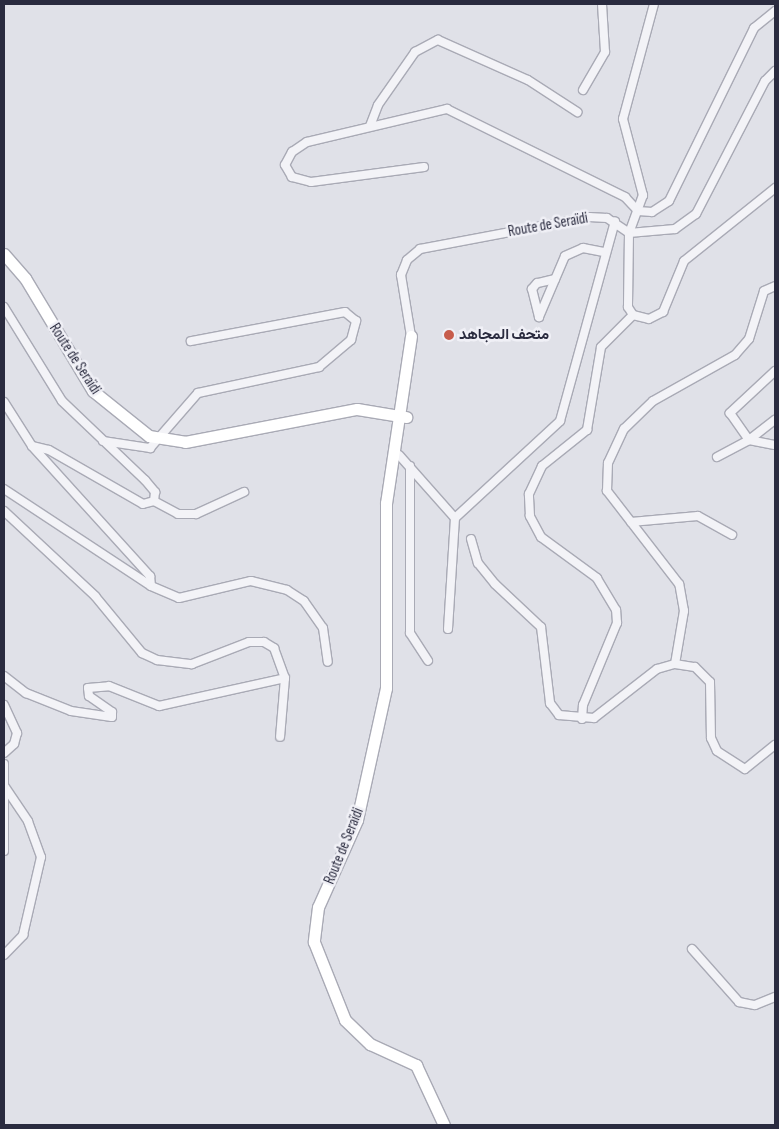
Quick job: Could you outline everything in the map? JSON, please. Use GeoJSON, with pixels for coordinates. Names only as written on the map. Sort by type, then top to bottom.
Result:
{"type":"FeatureCollection","features":[{"type":"Feature","properties":{"kind":"main road","name":"Route de Seraïdi"},"geometry":{"type":"LineString","coordinates":[[4,254],[24,278],[93,391],[130,426],[158,440],[185,442],[314,416],[360,403],[404,414]]}},
{"type":"Feature","properties":{"kind":"main road","name":"Route de Seraïdi"},"geometry":{"type":"LineString","coordinates":[[411,336],[414,369],[385,514],[386,688],[358,820],[318,907],[314,942],[345,1020],[370,1044],[416,1065],[444,1125]]}},
{"type":"Feature","properties":{"kind":"main road","name":"Route de Seraïdi"},"geometry":{"type":"LineString","coordinates":[[385,514],[399,455],[404,414]]}},
{"type":"Feature","properties":{"kind":"street"},"geometry":{"type":"LineString","coordinates":[[582,90],[606,52],[602,4]]}},
{"type":"Feature","properties":{"kind":"street"},"geometry":{"type":"LineString","coordinates":[[654,4],[623,119],[642,189],[638,211],[629,233],[628,306],[633,315],[649,319],[663,312],[684,261],[775,188]]}},
{"type":"Feature","properties":{"kind":"street"},"geometry":{"type":"LineString","coordinates":[[424,167],[311,182],[287,172],[287,159],[299,146],[370,126],[447,109],[462,113],[625,197],[638,211],[658,210],[669,201],[754,28],[775,11]]}},
{"type":"Feature","properties":{"kind":"street"},"geometry":{"type":"LineString","coordinates":[[370,126],[378,105],[415,52],[438,40],[528,80],[577,112]]}},
{"type":"Feature","properties":{"kind":"street"},"geometry":{"type":"LineString","coordinates":[[629,233],[675,229],[696,214],[765,81],[775,71]]}},
{"type":"Feature","properties":{"kind":"street","name":"Route de Seraïdi"},"geometry":{"type":"LineString","coordinates":[[411,336],[401,275],[407,260],[420,249],[589,216],[615,221],[629,233]]}},
{"type":"Feature","properties":{"kind":"street"},"geometry":{"type":"LineString","coordinates":[[448,629],[455,518],[560,421],[604,252],[615,221]]}},
{"type":"Feature","properties":{"kind":"street"},"geometry":{"type":"LineString","coordinates":[[555,279],[537,283],[532,289],[539,317],[555,279],[571,251],[604,252]]}},
{"type":"Feature","properties":{"kind":"street"},"geometry":{"type":"LineString","coordinates":[[675,664],[684,611],[679,584],[607,491],[608,463],[624,430],[653,401],[735,355],[749,339],[764,291],[775,286]]}},
{"type":"Feature","properties":{"kind":"street"},"geometry":{"type":"LineString","coordinates":[[4,307],[62,401],[155,492],[154,501]]}},
{"type":"Feature","properties":{"kind":"street"},"geometry":{"type":"LineString","coordinates":[[103,441],[147,449],[158,440],[202,390],[313,369],[330,362],[353,336],[356,321],[345,312],[191,341]]}},
{"type":"Feature","properties":{"kind":"street"},"geometry":{"type":"LineString","coordinates":[[582,719],[582,706],[617,623],[616,610],[597,578],[542,537],[530,516],[529,494],[542,466],[587,430],[602,347],[633,315]]}},
{"type":"Feature","properties":{"kind":"street"},"geometry":{"type":"LineString","coordinates":[[775,371],[731,408],[730,413],[749,440],[775,445]]}},
{"type":"Feature","properties":{"kind":"street"},"geometry":{"type":"LineString","coordinates":[[4,402],[32,446],[150,576],[151,586]]}},
{"type":"Feature","properties":{"kind":"street"},"geometry":{"type":"LineString","coordinates":[[717,457],[749,440],[775,420]]}},
{"type":"Feature","properties":{"kind":"street"},"geometry":{"type":"LineString","coordinates":[[32,446],[49,450],[143,504],[154,501],[178,514],[196,514],[244,492]]}},
{"type":"Feature","properties":{"kind":"street"},"geometry":{"type":"LineString","coordinates":[[399,455],[455,518]]}},
{"type":"Feature","properties":{"kind":"street"},"geometry":{"type":"LineString","coordinates":[[410,466],[410,633],[428,660]]}},
{"type":"Feature","properties":{"kind":"street"},"geometry":{"type":"LineString","coordinates":[[4,489],[151,586],[179,598],[251,582],[287,590],[304,601],[323,628],[328,662]]}},
{"type":"Feature","properties":{"kind":"street"},"geometry":{"type":"LineString","coordinates":[[4,511],[95,596],[142,653],[157,660],[192,664],[249,642],[264,642],[280,658],[285,678],[280,737]]}},
{"type":"Feature","properties":{"kind":"street"},"geometry":{"type":"LineString","coordinates":[[631,522],[698,516],[732,535]]}},
{"type":"Feature","properties":{"kind":"street"},"geometry":{"type":"LineString","coordinates":[[471,539],[478,563],[495,584],[541,627],[553,710],[582,719],[607,710],[657,669],[675,664],[696,667],[710,682],[711,738],[717,751],[748,768],[775,745]]}},
{"type":"Feature","properties":{"kind":"street"},"geometry":{"type":"LineString","coordinates":[[4,676],[26,693],[71,711],[112,718],[112,712],[89,696],[88,688],[109,686],[159,706],[285,678]]}},
{"type":"Feature","properties":{"kind":"street"},"geometry":{"type":"LineString","coordinates":[[4,705],[17,733],[14,744],[4,753]]}},
{"type":"Feature","properties":{"kind":"street"},"geometry":{"type":"LineString","coordinates":[[4,764],[4,851]]}},
{"type":"Feature","properties":{"kind":"street"},"geometry":{"type":"LineString","coordinates":[[4,955],[23,935],[41,857],[28,821],[5,787]]}},
{"type":"Feature","properties":{"kind":"street"},"geometry":{"type":"LineString","coordinates":[[692,949],[739,1002],[755,1005],[775,997]]}},
{"type":"Feature","properties":{"kind":"place","name":"متحف المجاهد"},"geometry":{"type":"Point","coordinates":[449,335]}}]}
